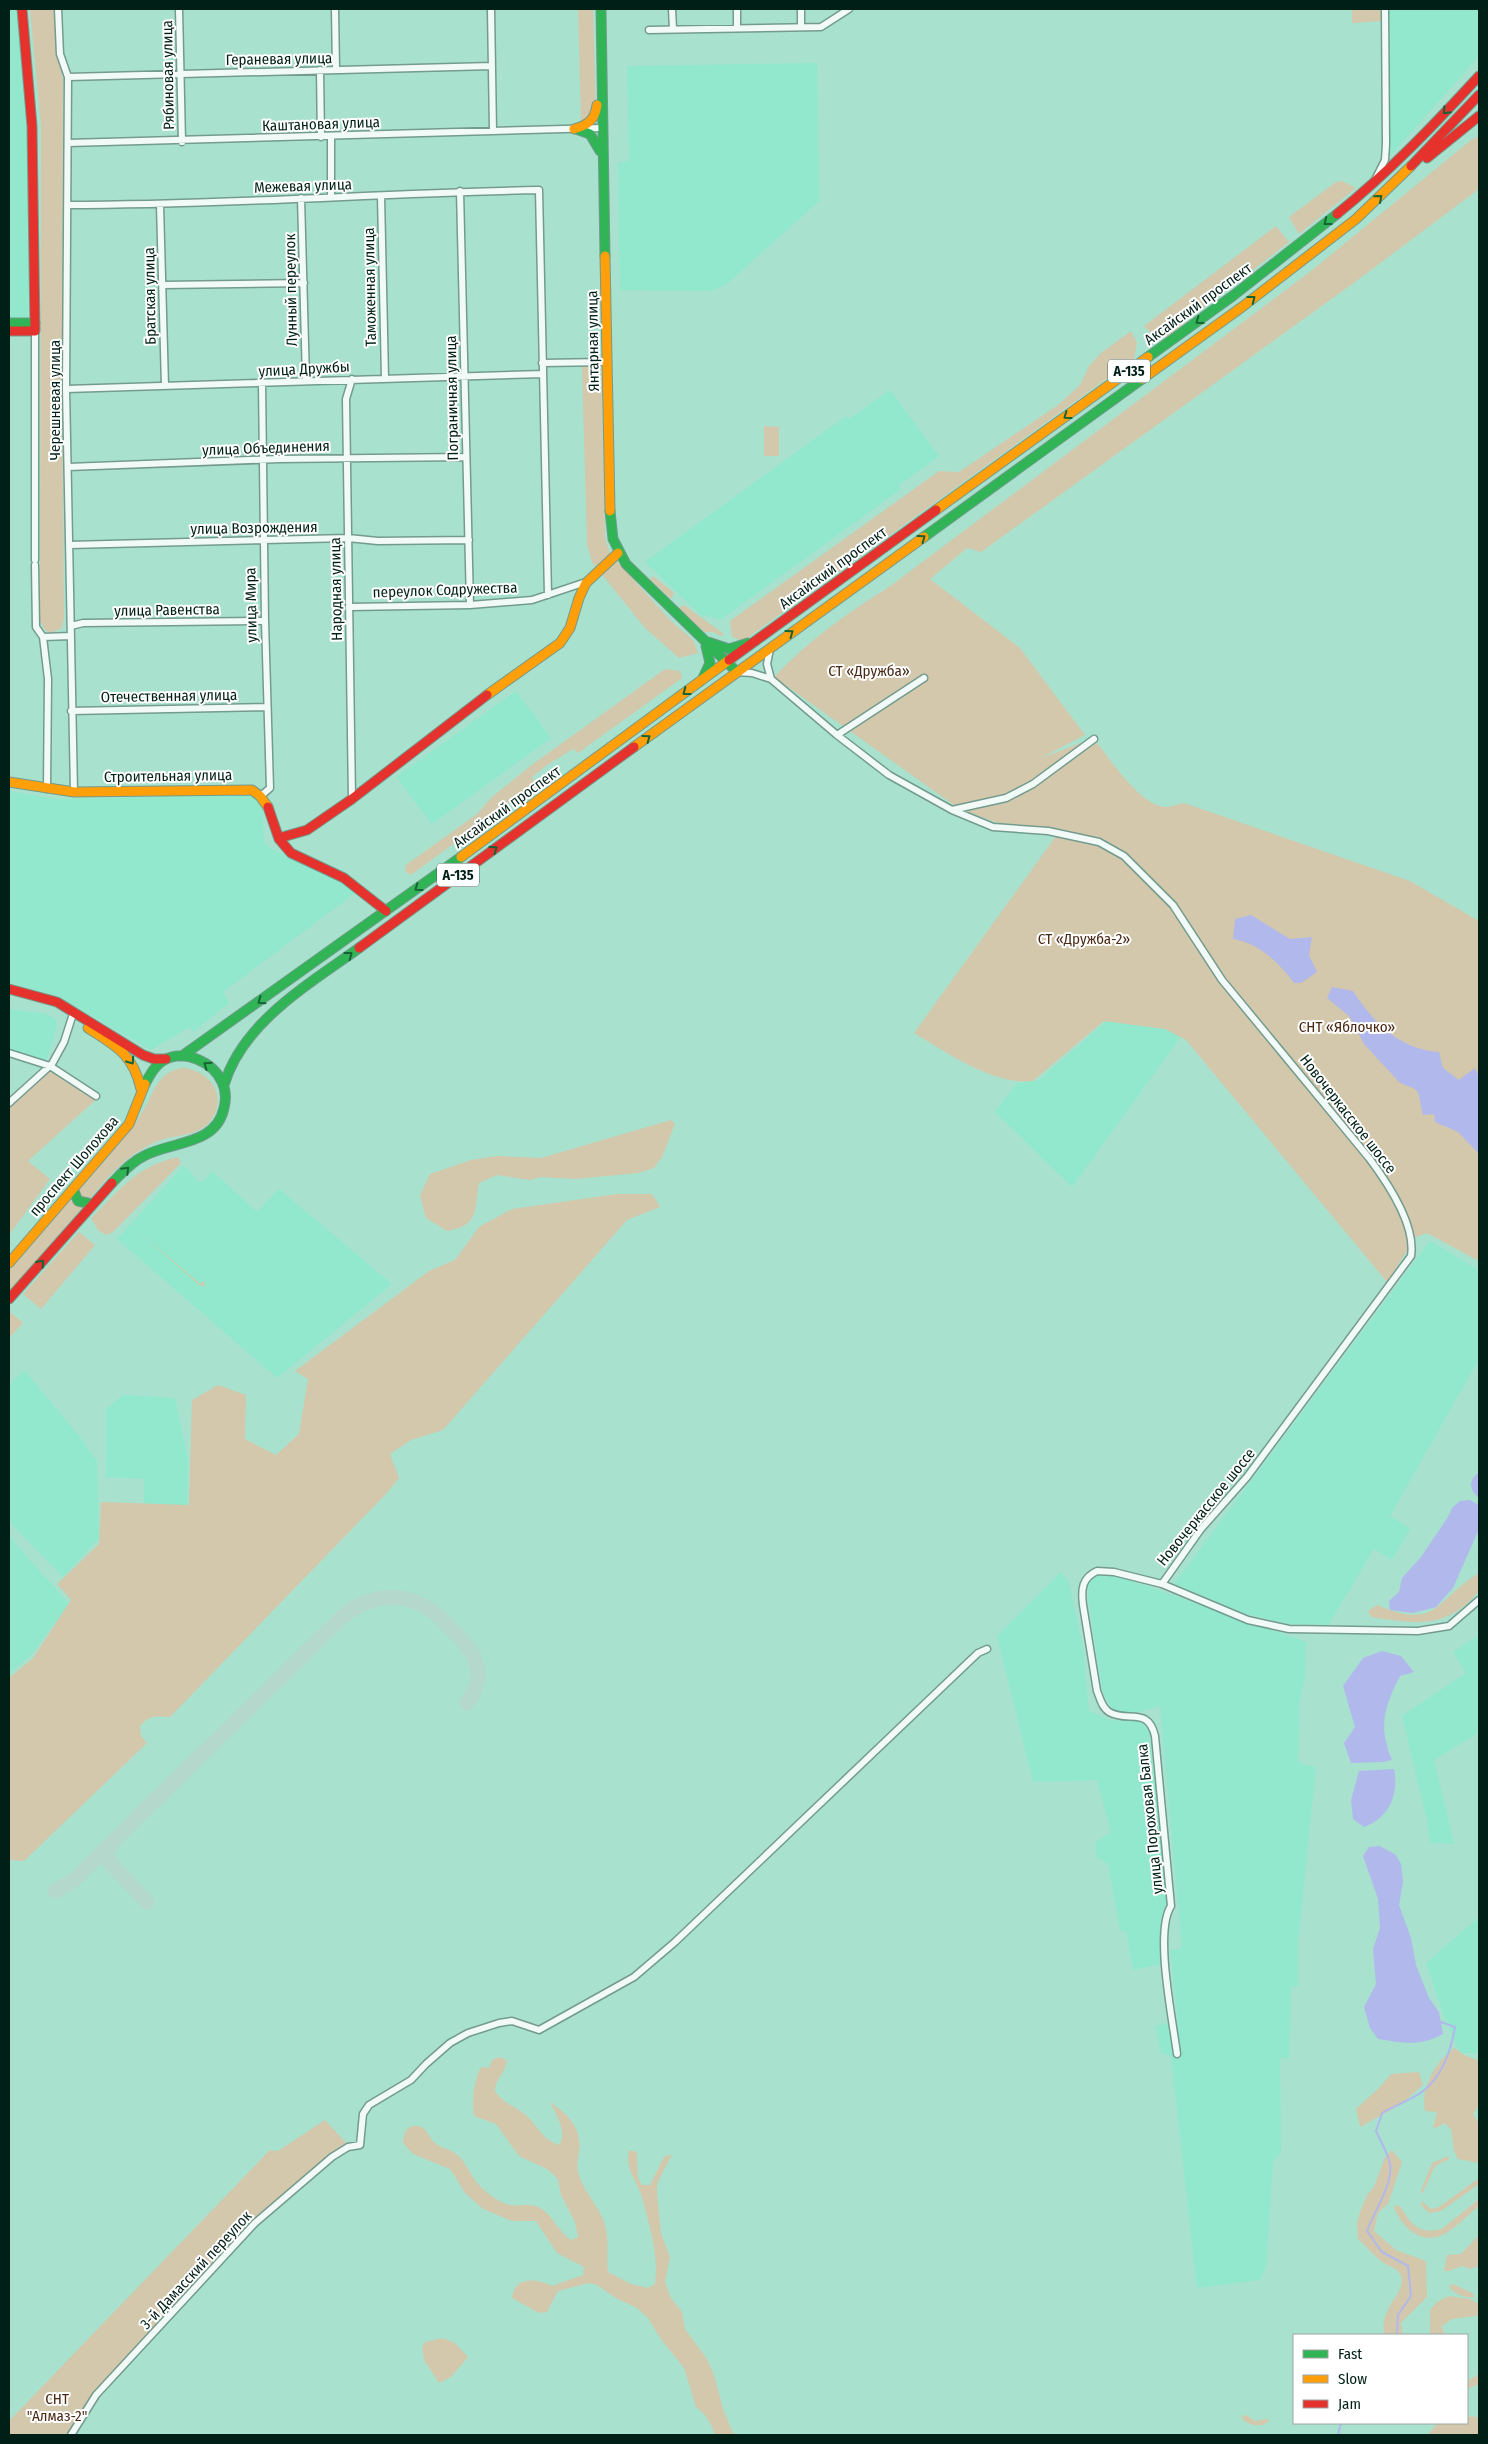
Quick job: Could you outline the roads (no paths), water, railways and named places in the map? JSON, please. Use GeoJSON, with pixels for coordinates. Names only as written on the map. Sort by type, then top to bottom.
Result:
{"type":"FeatureCollection","features":[{"type":"Feature","properties":{"kind":"main road"},"geometry":{"type":"LineString","coordinates":[[22,9],[32,126],[35,327]]}},
{"type":"Feature","properties":{"kind":"main road","name":"Янтарная улица"},"geometry":{"type":"LineString","coordinates":[[601,9],[601,128],[612,535],[618,553],[637,577],[736,672]]}},
{"type":"Feature","properties":{"kind":"main road"},"geometry":{"type":"LineString","coordinates":[[574,129],[589,124],[596,115],[602,74]]}},
{"type":"Feature","properties":{"kind":"main road","name":"Аксайский проспект"},"geometry":{"type":"LineString","coordinates":[[182,1056],[386,912],[599,757],[755,640],[1234,295],[1373,185],[1414,146],[1479,76]]}},
{"type":"Feature","properties":{"kind":"main road","name":"Аксайский проспект"},"geometry":{"type":"LineString","coordinates":[[224,1085],[228,1067],[234,1054],[269,1016],[438,889],[771,646],[1242,307],[1356,219],[1401,178],[1479,95]]}},
{"type":"Feature","properties":{"kind":"main road"},"geometry":{"type":"LineString","coordinates":[[1401,178],[1479,116]]}},
{"type":"Feature","properties":{"kind":"main road"},"geometry":{"type":"LineString","coordinates":[[574,129],[590,134],[602,155]]}},
{"type":"Feature","properties":{"kind":"main road"},"geometry":{"type":"LineString","coordinates":[[9,323],[35,327]]}},
{"type":"Feature","properties":{"kind":"main road"},"geometry":{"type":"LineString","coordinates":[[9,331],[35,327]]}},
{"type":"Feature","properties":{"kind":"main road","name":"переулок Содружества"},"geometry":{"type":"LineString","coordinates":[[586,582],[618,553]]}},
{"type":"Feature","properties":{"kind":"main road"},"geometry":{"type":"LineString","coordinates":[[278,838],[308,830],[352,799],[454,719],[560,643],[572,628],[580,596],[586,582]]}},
{"type":"Feature","properties":{"kind":"main road","name":"Янтарная улица"},"geometry":{"type":"LineString","coordinates":[[701,638],[716,646],[729,649],[755,640]]}},
{"type":"Feature","properties":{"kind":"main road","name":"Янтарная улица"},"geometry":{"type":"LineString","coordinates":[[700,681],[709,670],[711,661],[701,638]]}},
{"type":"Feature","properties":{"kind":"main road"},"geometry":{"type":"LineString","coordinates":[[691,705],[695,697],[727,673],[725,663]]}},
{"type":"Feature","properties":{"kind":"main road","name":"Строительная улица"},"geometry":{"type":"LineString","coordinates":[[9,782],[74,792],[252,790],[262,795]]}},
{"type":"Feature","properties":{"kind":"main road"},"geometry":{"type":"LineString","coordinates":[[262,795],[273,818],[278,838],[291,853],[363,889],[386,912]]}},
{"type":"Feature","properties":{"kind":"main road"},"geometry":{"type":"LineString","coordinates":[[9,989],[34,994],[57,1002],[154,1059],[182,1056],[202,1061],[217,1072],[224,1085],[226,1097],[224,1110],[213,1129],[199,1138],[153,1150],[134,1162],[92,1204],[11,1295]]}},
{"type":"Feature","properties":{"kind":"main road"},"geometry":{"type":"LineString","coordinates":[[34,994],[72,1017],[133,1060],[139,1074],[142,1090]]}},
{"type":"Feature","properties":{"kind":"main road","name":"проспект Шолохова"},"geometry":{"type":"LineString","coordinates":[[9,1263],[129,1124],[137,1109],[148,1076],[156,1066],[167,1059]]}},
{"type":"Feature","properties":{"kind":"main road"},"geometry":{"type":"LineString","coordinates":[[73,1188],[78,1201],[92,1204]]}},
{"type":"Feature","properties":{"kind":"street","name":"Черешневая улица"},"geometry":{"type":"LineString","coordinates":[[58,9],[60,54],[68,77],[66,389],[74,792]]}},
{"type":"Feature","properties":{"kind":"street","name":"Рябиновая улица"},"geometry":{"type":"LineString","coordinates":[[179,9],[182,142]]}},
{"type":"Feature","properties":{"kind":"street"},"geometry":{"type":"LineString","coordinates":[[335,9],[336,70]]}},
{"type":"Feature","properties":{"kind":"street"},"geometry":{"type":"LineString","coordinates":[[491,9],[493,131]]}},
{"type":"Feature","properties":{"kind":"street"},"geometry":{"type":"LineString","coordinates":[[672,9],[673,29]]}},
{"type":"Feature","properties":{"kind":"street"},"geometry":{"type":"LineString","coordinates":[[737,9],[737,28]]}},
{"type":"Feature","properties":{"kind":"street"},"geometry":{"type":"LineString","coordinates":[[801,9],[801,28]]}},
{"type":"Feature","properties":{"kind":"street"},"geometry":{"type":"LineString","coordinates":[[649,30],[821,27],[849,9]]}},
{"type":"Feature","properties":{"kind":"street"},"geometry":{"type":"LineString","coordinates":[[1373,185],[1385,160],[1385,9]]}},
{"type":"Feature","properties":{"kind":"street","name":"Гераневая улица"},"geometry":{"type":"LineString","coordinates":[[68,77],[492,66]]}},
{"type":"Feature","properties":{"kind":"street"},"geometry":{"type":"LineString","coordinates":[[320,70],[321,136]]}},
{"type":"Feature","properties":{"kind":"street","name":"Каштановая улица"},"geometry":{"type":"LineString","coordinates":[[68,144],[601,128]]}},
{"type":"Feature","properties":{"kind":"street"},"geometry":{"type":"LineString","coordinates":[[331,136],[331,197]]}},
{"type":"Feature","properties":{"kind":"street","name":"Межевая улица"},"geometry":{"type":"LineString","coordinates":[[68,206],[160,205],[539,190],[542,363]]}},
{"type":"Feature","properties":{"kind":"street","name":"Пограничная улица"},"geometry":{"type":"LineString","coordinates":[[460,192],[470,604]]}},
{"type":"Feature","properties":{"kind":"street","name":"Таможенная улица"},"geometry":{"type":"LineString","coordinates":[[381,196],[385,378]]}},
{"type":"Feature","properties":{"kind":"street","name":"Лунный переулок"},"geometry":{"type":"LineString","coordinates":[[301,198],[306,380]]}},
{"type":"Feature","properties":{"kind":"street","name":"Братская улица"},"geometry":{"type":"LineString","coordinates":[[160,205],[165,386]]}},
{"type":"Feature","properties":{"kind":"street"},"geometry":{"type":"LineString","coordinates":[[163,285],[304,283]]}},
{"type":"Feature","properties":{"kind":"street"},"geometry":{"type":"LineString","coordinates":[[35,327],[36,627],[43,637],[49,706],[47,789]]}},
{"type":"Feature","properties":{"kind":"street"},"geometry":{"type":"LineString","coordinates":[[548,595],[542,363],[607,362]]}},
{"type":"Feature","properties":{"kind":"street","name":"улица Дружбы"},"geometry":{"type":"LineString","coordinates":[[66,389],[543,374]]}},
{"type":"Feature","properties":{"kind":"street","name":"Народная улица"},"geometry":{"type":"LineString","coordinates":[[352,379],[346,398],[352,799]]}},
{"type":"Feature","properties":{"kind":"street","name":"улица Мира"},"geometry":{"type":"LineString","coordinates":[[262,384],[263,540],[270,788],[262,795]]}},
{"type":"Feature","properties":{"kind":"street","name":"улица Объединения"},"geometry":{"type":"LineString","coordinates":[[68,466],[347,458],[466,457]]}},
{"type":"Feature","properties":{"kind":"street","name":"улица Возрождения"},"geometry":{"type":"LineString","coordinates":[[69,544],[348,538],[378,541],[468,540]]}},
{"type":"Feature","properties":{"kind":"street","name":"переулок Содружества"},"geometry":{"type":"LineString","coordinates":[[350,607],[470,604],[532,600],[586,582]]}},
{"type":"Feature","properties":{"kind":"street","name":"улица Равенства"},"geometry":{"type":"LineString","coordinates":[[71,626],[83,623],[265,621]]}},
{"type":"Feature","properties":{"kind":"street"},"geometry":{"type":"LineString","coordinates":[[43,637],[71,636]]}},
{"type":"Feature","properties":{"kind":"street"},"geometry":{"type":"LineString","coordinates":[[771,646],[767,664],[771,679]]}},
{"type":"Feature","properties":{"kind":"street"},"geometry":{"type":"LineString","coordinates":[[736,672],[752,673],[771,679]]}},
{"type":"Feature","properties":{"kind":"street"},"geometry":{"type":"LineString","coordinates":[[837,735],[924,678]]}},
{"type":"Feature","properties":{"kind":"street","name":"Новочеркасское шоссе"},"geometry":{"type":"LineString","coordinates":[[771,679],[837,735],[889,775],[952,810],[993,827],[1048,831],[1099,842],[1124,856],[1172,904],[1222,980],[1369,1158],[1386,1181],[1408,1229],[1411,1256],[1393,1283],[1247,1477],[1201,1529],[1162,1584]]}},
{"type":"Feature","properties":{"kind":"street","name":"Отечественная улица"},"geometry":{"type":"LineString","coordinates":[[71,711],[268,707]]}},
{"type":"Feature","properties":{"kind":"street"},"geometry":{"type":"LineString","coordinates":[[952,810],[1006,798],[1033,784],[1094,739]]}},
{"type":"Feature","properties":{"kind":"street"},"geometry":{"type":"LineString","coordinates":[[9,1104],[50,1066],[64,1042],[72,1017]]}},
{"type":"Feature","properties":{"kind":"street"},"geometry":{"type":"LineString","coordinates":[[9,1053],[50,1066],[96,1096]]}},
{"type":"Feature","properties":{"kind":"street","name":"улица Пороховая Балка"},"geometry":{"type":"LineString","coordinates":[[1177,2054],[1163,1949],[1166,1914],[1171,1906],[1155,1736],[1150,1723],[1145,1719],[1111,1713],[1102,1704],[1097,1691],[1082,1593],[1085,1579],[1097,1571],[1114,1572],[1162,1584],[1248,1620],[1289,1629],[1418,1631],[1449,1626],[1479,1600]]}},
{"type":"Feature","properties":{"kind":"street","name":"3-й Дамасский переулок"},"geometry":{"type":"LineString","coordinates":[[71,2435],[96,2395],[255,2222],[332,2157],[348,2147],[360,2145],[363,2114],[369,2105],[411,2080],[426,2064],[450,2044],[468,2033],[512,2021],[539,2030],[634,1977],[675,1942],[978,1653],[987,1649]]}},
{"type":"Feature","properties":{"kind":"water"},"geometry":{"type":"Polygon","coordinates":[[[1251,915],[1290,939],[1312,937],[1309,955],[1317,972],[1301,983],[1294,983],[1275,961],[1260,949],[1233,939],[1235,919],[1251,915]]]}},
{"type":"Feature","properties":{"kind":"water"},"geometry":{"type":"Polygon","coordinates":[[[1332,987],[1353,991],[1379,1024],[1400,1040],[1425,1050],[1439,1052],[1443,1068],[1459,1080],[1475,1068],[1479,1077],[1479,1154],[1458,1132],[1435,1122],[1434,1114],[1423,1115],[1418,1092],[1400,1083],[1364,1044],[1349,1016],[1327,998],[1332,987]]]}},
{"type":"Feature","properties":{"kind":"water"},"geometry":{"type":"Polygon","coordinates":[[[1479,1472],[1479,1498],[1471,1485],[1475,1475],[1479,1472]]]}},
{"type":"Feature","properties":{"kind":"water"},"geometry":{"type":"Polygon","coordinates":[[[1470,1500],[1479,1505],[1479,1529],[1453,1588],[1436,1607],[1413,1613],[1390,1610],[1389,1601],[1399,1592],[1402,1578],[1421,1557],[1452,1508],[1460,1501],[1470,1500]]]}},
{"type":"Feature","properties":{"kind":"water"},"geometry":{"type":"Polygon","coordinates":[[[1382,1651],[1401,1656],[1414,1672],[1400,1676],[1387,1708],[1384,1727],[1392,1760],[1351,1763],[1344,1743],[1355,1727],[1343,1686],[1363,1658],[1382,1651]]]}},
{"type":"Feature","properties":{"kind":"water"},"geometry":{"type":"Polygon","coordinates":[[[1394,1769],[1395,1788],[1386,1812],[1373,1823],[1364,1827],[1353,1819],[1351,1800],[1359,1771],[1394,1769]]]}},
{"type":"Feature","properties":{"kind":"water"},"geometry":{"type":"Polygon","coordinates":[[[1380,1846],[1396,1855],[1401,1864],[1403,1882],[1399,1905],[1411,1938],[1416,1965],[1429,1998],[1439,2012],[1443,2034],[1426,2041],[1404,2043],[1378,2039],[1370,2028],[1364,2007],[1376,1984],[1373,1949],[1380,1928],[1378,1899],[1363,1856],[1369,1847],[1380,1846]]]}},
{"type":"Feature","properties":{"kind":"waterway"},"geometry":{"type":"LineString","coordinates":[[1397,2334],[1398,2315],[1411,2296],[1408,2266],[1382,2252],[1367,2231],[1386,2189],[1390,2171],[1388,2156],[1376,2131],[1382,2113],[1419,2094],[1430,2085],[1441,2070],[1451,2045],[1455,2027],[1441,2022]]}},
{"type":"Feature","properties":{"kind":"waterway"},"geometry":{"type":"LineString","coordinates":[[1338,2435],[1341,2424]]}},
{"type":"Feature","properties":{"kind":"park label","name":"СТ «Дружба»"},"geometry":{"type":"Point","coordinates":[869,671]}},
{"type":"Feature","properties":{"kind":"park label","name":"СТ «Дружба-2»"},"geometry":{"type":"Point","coordinates":[1084,939]}},
{"type":"Feature","properties":{"kind":"park label","name":"СНТ «Яблочко»"},"geometry":{"type":"Point","coordinates":[1347,1027]}},
{"type":"Feature","properties":{"kind":"park label","name":"СНТ \"Алмаз-2\""},"geometry":{"type":"Point","coordinates":[57,2408]}}]}
